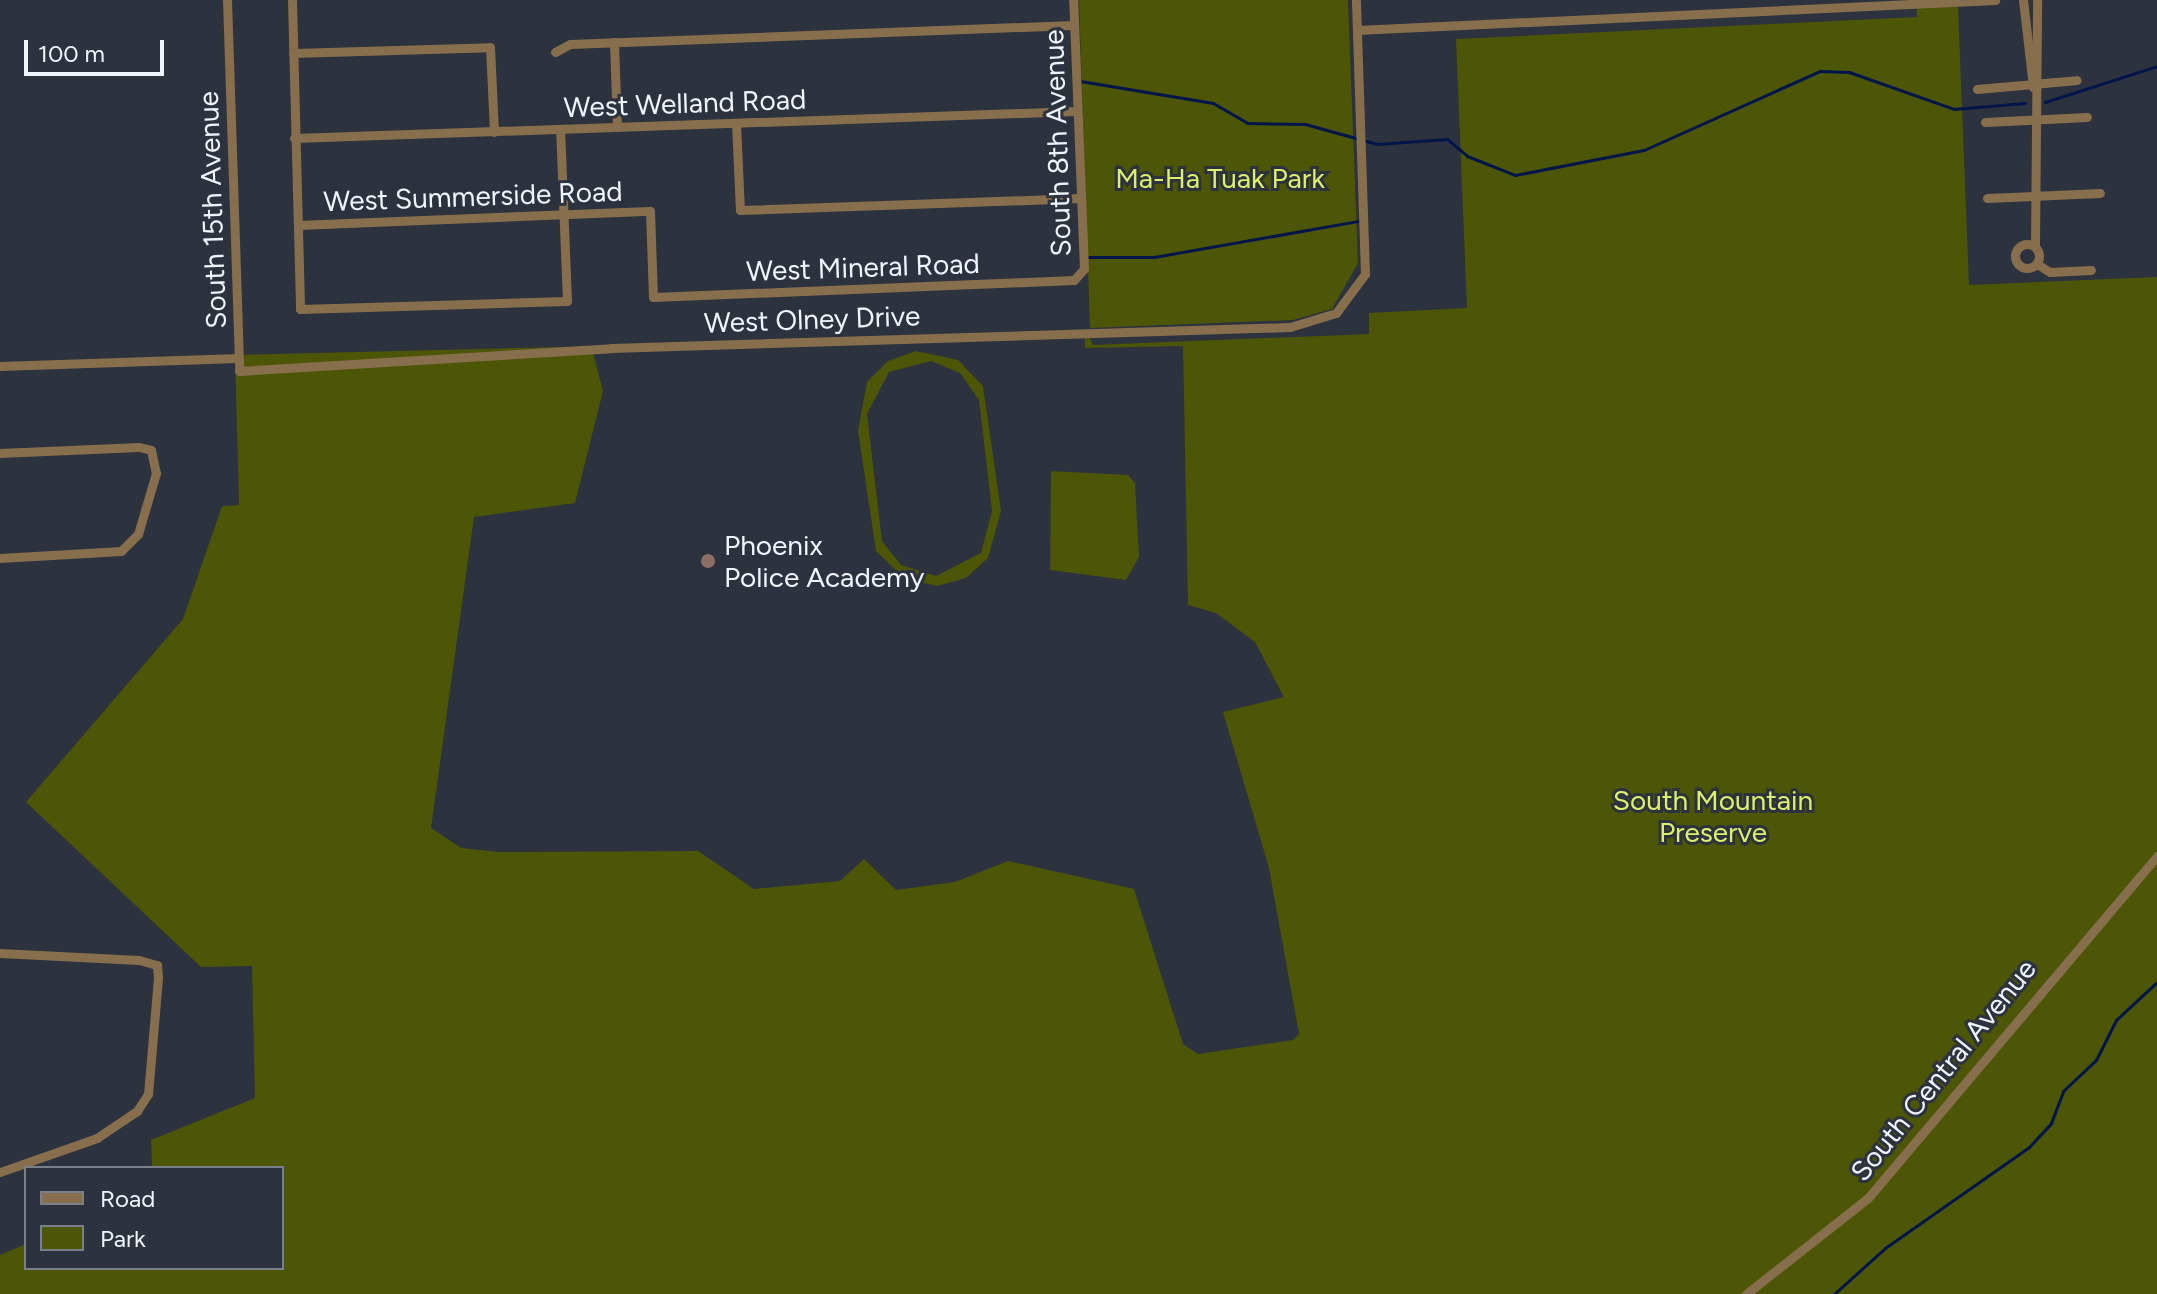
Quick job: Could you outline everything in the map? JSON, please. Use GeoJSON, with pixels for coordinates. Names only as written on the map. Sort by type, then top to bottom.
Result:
{"type":"FeatureCollection","features":[{"type":"Feature","properties":{"kind":"street","name":"South 15th Avenue"},"geometry":{"type":"LineString","coordinates":[[227,0],[239,371]]}},
{"type":"Feature","properties":{"kind":"street"},"geometry":{"type":"LineString","coordinates":[[292,0],[300,309],[567,301],[560,130]]}},
{"type":"Feature","properties":{"kind":"street","name":"South 8th Avenue"},"geometry":{"type":"LineString","coordinates":[[1073,0],[1084,269],[1074,280]]}},
{"type":"Feature","properties":{"kind":"street"},"geometry":{"type":"LineString","coordinates":[[1356,0],[1357,30],[1995,0]]}},
{"type":"Feature","properties":{"kind":"street"},"geometry":{"type":"LineString","coordinates":[[2023,0],[2034,85]]}},
{"type":"Feature","properties":{"kind":"street"},"geometry":{"type":"LineString","coordinates":[[2037,0],[2034,85],[2037,264]]}},
{"type":"Feature","properties":{"kind":"street"},"geometry":{"type":"LineString","coordinates":[[555,52],[614,42],[1074,25]]}},
{"type":"Feature","properties":{"kind":"street","name":"West Olney Drive"},"geometry":{"type":"LineString","coordinates":[[239,371],[611,348],[1290,327],[1336,313],[1365,274],[1357,30]]}},
{"type":"Feature","properties":{"kind":"street"},"geometry":{"type":"LineString","coordinates":[[614,42],[617,127]]}},
{"type":"Feature","properties":{"kind":"street"},"geometry":{"type":"LineString","coordinates":[[293,53],[490,47],[494,132]]}},
{"type":"Feature","properties":{"kind":"street"},"geometry":{"type":"LineString","coordinates":[[1977,89],[2077,80]]}},
{"type":"Feature","properties":{"kind":"street","name":"West Welland Road"},"geometry":{"type":"LineString","coordinates":[[294,138],[1077,111]]}},
{"type":"Feature","properties":{"kind":"street"},"geometry":{"type":"LineString","coordinates":[[1985,122],[2087,117]]}},
{"type":"Feature","properties":{"kind":"street"},"geometry":{"type":"LineString","coordinates":[[736,123],[740,210],[1081,198]]}},
{"type":"Feature","properties":{"kind":"street"},"geometry":{"type":"LineString","coordinates":[[1987,198],[2100,193]]}},
{"type":"Feature","properties":{"kind":"street","name":"West Summerside Road"},"geometry":{"type":"LineString","coordinates":[[298,225],[650,211],[653,297]]}},
{"type":"Feature","properties":{"kind":"street"},"geometry":{"type":"LineString","coordinates":[[2035,246],[2021,246],[2015,258],[2024,268],[2037,264],[2050,272],[2091,270]]}},
{"type":"Feature","properties":{"kind":"street","name":"West Mineral Road"},"geometry":{"type":"LineString","coordinates":[[653,297],[1074,280]]}},
{"type":"Feature","properties":{"kind":"street"},"geometry":{"type":"LineString","coordinates":[[0,366],[238,358]]}},
{"type":"Feature","properties":{"kind":"street"},"geometry":{"type":"LineString","coordinates":[[0,453],[151,450],[155,486],[129,545],[111,554],[0,558]]}},
{"type":"Feature","properties":{"kind":"street","name":"South Central Avenue"},"geometry":{"type":"LineString","coordinates":[[1746,1294],[1879,1187],[2157,856]]}},
{"type":"Feature","properties":{"kind":"street"},"geometry":{"type":"LineString","coordinates":[[0,953],[157,965],[152,1066],[137,1111],[97,1138],[0,1172]]}},
{"type":"Feature","properties":{"kind":"green space","name":"Ma-Ha Tuak Park"},"geometry":{"type":"Polygon","coordinates":[[[1079,0],[1348,0],[1358,263],[1332,309],[1293,320],[1090,328],[1079,0]]]}},
{"type":"Feature","properties":{"kind":"green space","name":"South Mountain Preserve"},"geometry":{"type":"Polygon","coordinates":[[[1958,6],[1969,285],[2157,277],[2157,1294],[0,1294],[0,1255],[24,1245],[24,1270],[284,1270],[284,1166],[152,1166],[151,1140],[255,1098],[252,966],[201,967],[26,802],[183,619],[222,506],[239,505],[235,355],[1088,334],[1093,345],[1369,334],[1369,313],[1467,308],[1456,39],[1917,17],[1917,7],[1958,6]],[[1085,337],[593,353],[603,391],[575,503],[474,517],[431,828],[461,848],[499,852],[698,851],[754,889],[840,881],[864,859],[896,890],[955,882],[1008,861],[1134,889],[1183,1044],[1198,1054],[1293,1040],[1299,1034],[1269,868],[1223,712],[1284,697],[1255,642],[1216,613],[1188,605],[1183,346],[1085,348],[1085,337]]]}},
{"type":"Feature","properties":{"kind":"green space"},"geometry":{"type":"Polygon","coordinates":[[[916,351],[958,360],[983,386],[1001,511],[988,558],[966,578],[937,586],[904,578],[876,551],[858,431],[867,382],[888,361],[916,351]],[[931,361],[889,372],[867,414],[882,541],[901,565],[936,576],[981,553],[992,511],[979,400],[960,373],[931,361]]]}},
{"type":"Feature","properties":{"kind":"green space"},"geometry":{"type":"Polygon","coordinates":[[[1051,471],[1128,475],[1135,483],[1139,557],[1126,580],[1050,570],[1051,471]]]}},
{"type":"Feature","properties":{"kind":"waterway"},"geometry":{"type":"LineString","coordinates":[[2045,102],[2157,66]]}},
{"type":"Feature","properties":{"kind":"waterway"},"geometry":{"type":"LineString","coordinates":[[1080,81],[1213,103],[1247,123],[1305,124],[1377,144],[1447,139],[1467,156],[1515,175],[1644,150],[1820,71],[1849,72],[1954,109],[2025,103]]}},
{"type":"Feature","properties":{"kind":"waterway"},"geometry":{"type":"LineString","coordinates":[[1086,257],[1154,257],[1359,221]]}},
{"type":"Feature","properties":{"kind":"waterway"},"geometry":{"type":"LineString","coordinates":[[1834,1294],[1885,1248],[2029,1147],[2051,1123],[2063,1091],[2096,1060],[2116,1020],[2157,982]]}},
{"type":"Feature","properties":{"kind":"place","name":"Phoenix Police Academy"},"geometry":{"type":"Point","coordinates":[708,561]}}]}
